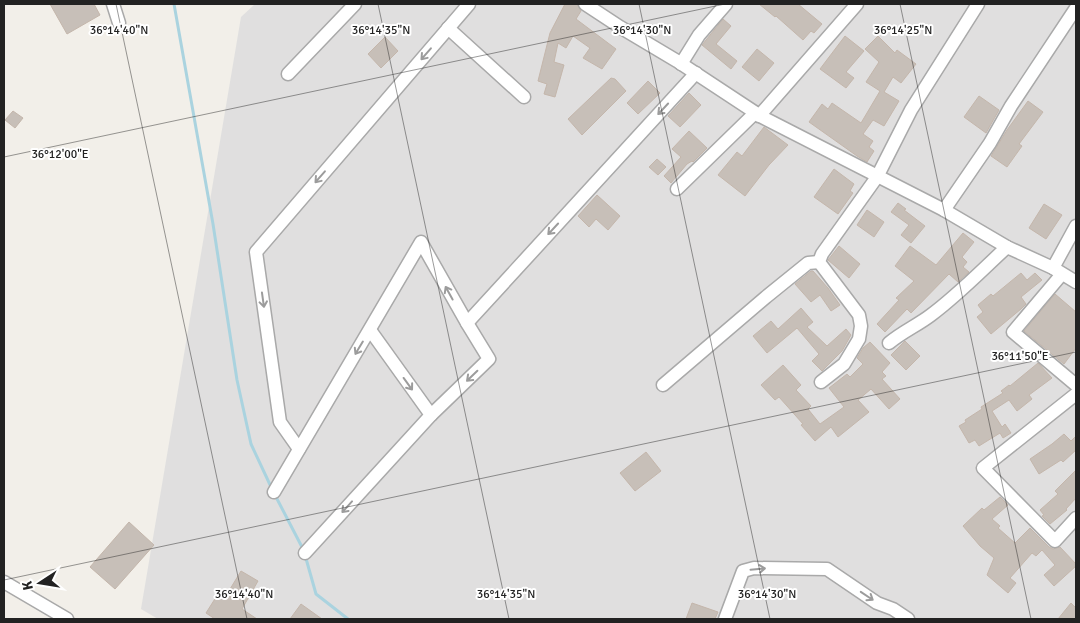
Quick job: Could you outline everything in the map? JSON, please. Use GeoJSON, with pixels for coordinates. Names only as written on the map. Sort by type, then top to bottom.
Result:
{"type":"FeatureCollection","features":[{"type":"Feature","properties":{"kind":"street"},"geometry":{"type":"LineString","coordinates":[[114,4],[119,22]]}},
{"type":"Feature","properties":{"kind":"street"},"geometry":{"type":"LineString","coordinates":[[288,74],[355,4]]}},
{"type":"Feature","properties":{"kind":"street"},"geometry":{"type":"LineString","coordinates":[[299,449],[280,422],[256,252],[469,4]]}},
{"type":"Feature","properties":{"kind":"street"},"geometry":{"type":"LineString","coordinates":[[585,4],[696,73],[757,114],[944,210],[1007,247],[1058,271],[1076,282]]}},
{"type":"Feature","properties":{"kind":"street"},"geometry":{"type":"LineString","coordinates":[[681,64],[699,35],[726,4]]}},
{"type":"Feature","properties":{"kind":"street"},"geometry":{"type":"LineString","coordinates":[[677,190],[757,114],[857,4]]}},
{"type":"Feature","properties":{"kind":"street"},"geometry":{"type":"LineString","coordinates":[[819,262],[822,254],[877,177],[911,110],[978,4]]}},
{"type":"Feature","properties":{"kind":"street"},"geometry":{"type":"LineString","coordinates":[[944,210],[990,143],[1010,106],[1076,8]]}},
{"type":"Feature","properties":{"kind":"street"},"geometry":{"type":"LineString","coordinates":[[448,28],[524,97]]}},
{"type":"Feature","properties":{"kind":"street"},"geometry":{"type":"LineString","coordinates":[[466,323],[696,73]]}},
{"type":"Feature","properties":{"kind":"street"},"geometry":{"type":"LineString","coordinates":[[1076,226],[1058,271],[1013,332],[1076,385]]}},
{"type":"Feature","properties":{"kind":"street"},"geometry":{"type":"LineString","coordinates":[[274,492],[421,242],[466,323],[489,359],[431,415],[305,553]]}},
{"type":"Feature","properties":{"kind":"street"},"geometry":{"type":"LineString","coordinates":[[889,342],[898,334],[930,316],[944,305],[1007,247]]}},
{"type":"Feature","properties":{"kind":"street"},"geometry":{"type":"LineString","coordinates":[[819,262],[859,315],[860,326],[859,339],[844,364],[821,382]]}},
{"type":"Feature","properties":{"kind":"street"},"geometry":{"type":"LineString","coordinates":[[663,385],[808,263],[819,262]]}},
{"type":"Feature","properties":{"kind":"street"},"geometry":{"type":"LineString","coordinates":[[370,330],[431,415]]}},
{"type":"Feature","properties":{"kind":"street"},"geometry":{"type":"LineString","coordinates":[[1076,394],[983,468],[1055,541],[1076,518]]}},
{"type":"Feature","properties":{"kind":"street"},"geometry":{"type":"LineString","coordinates":[[725,619],[743,572],[754,568],[827,569],[877,603],[893,609],[908,619]]}},
{"type":"Feature","properties":{"kind":"street"},"geometry":{"type":"LineString","coordinates":[[4,582],[67,619]]}},
{"type":"Feature","properties":{"kind":"shaded area"},"geometry":{"type":"Polygon","coordinates":[[[255,4],[1076,4],[1076,619],[158,619],[141,609],[241,17],[255,4]]]}},
{"type":"Feature","properties":{"kind":"building"},"geometry":{"type":"Polygon","coordinates":[[[50,4],[94,4],[100,15],[67,34],[50,4]]]}},
{"type":"Feature","properties":{"kind":"building"},"geometry":{"type":"Polygon","coordinates":[[[565,4],[577,4],[581,11],[576,19],[616,49],[602,69],[583,58],[590,48],[573,36],[566,48],[558,43],[554,62],[564,65],[555,97],[544,94],[547,84],[538,81],[550,33],[565,4]]]}},
{"type":"Feature","properties":{"kind":"building"},"geometry":{"type":"Polygon","coordinates":[[[759,4],[798,4],[822,24],[814,33],[811,31],[803,40],[759,4]]]}},
{"type":"Feature","properties":{"kind":"building"},"geometry":{"type":"Polygon","coordinates":[[[723,19],[731,26],[716,44],[737,61],[731,69],[702,45],[723,19]]]}},
{"type":"Feature","properties":{"kind":"building"},"geometry":{"type":"Polygon","coordinates":[[[845,36],[864,51],[846,72],[854,78],[846,88],[820,69],[845,36]]]}},
{"type":"Feature","properties":{"kind":"building"},"geometry":{"type":"Polygon","coordinates":[[[878,36],[895,53],[897,50],[916,64],[901,83],[893,77],[884,92],[899,101],[884,126],[873,120],[863,134],[873,141],[869,147],[874,151],[867,162],[809,122],[822,104],[828,109],[832,103],[861,123],[880,91],[866,82],[879,62],[865,49],[878,36]]]}},
{"type":"Feature","properties":{"kind":"building"},"geometry":{"type":"Polygon","coordinates":[[[385,37],[398,51],[381,68],[368,54],[385,37]]]}},
{"type":"Feature","properties":{"kind":"building"},"geometry":{"type":"Polygon","coordinates":[[[757,49],[774,63],[759,81],[742,67],[757,49]]]}},
{"type":"Feature","properties":{"kind":"building"},"geometry":{"type":"Polygon","coordinates":[[[611,78],[615,79],[626,91],[582,135],[568,119],[611,78]]]}},
{"type":"Feature","properties":{"kind":"building"},"geometry":{"type":"Polygon","coordinates":[[[648,81],[660,93],[638,114],[627,103],[648,81]]]}},
{"type":"Feature","properties":{"kind":"building"},"geometry":{"type":"Polygon","coordinates":[[[689,93],[701,105],[680,127],[668,116],[689,93]]]}},
{"type":"Feature","properties":{"kind":"building"},"geometry":{"type":"Polygon","coordinates":[[[979,96],[999,110],[986,133],[964,117],[979,96]]]}},
{"type":"Feature","properties":{"kind":"building"},"geometry":{"type":"Polygon","coordinates":[[[1028,101],[1043,112],[1019,144],[1022,146],[1007,167],[991,156],[1028,101]]]}},
{"type":"Feature","properties":{"kind":"building"},"geometry":{"type":"Polygon","coordinates":[[[13,111],[23,118],[15,128],[5,120],[13,111]]]}},
{"type":"Feature","properties":{"kind":"building"},"geometry":{"type":"Polygon","coordinates":[[[764,127],[788,145],[769,165],[745,196],[718,175],[737,152],[742,156],[764,127]]]}},
{"type":"Feature","properties":{"kind":"building"},"geometry":{"type":"Polygon","coordinates":[[[689,131],[707,148],[693,162],[687,164],[671,183],[664,176],[681,157],[672,149],[689,131]]]}},
{"type":"Feature","properties":{"kind":"building"},"geometry":{"type":"Polygon","coordinates":[[[657,159],[666,167],[658,175],[649,167],[657,159]]]}},
{"type":"Feature","properties":{"kind":"building"},"geometry":{"type":"Polygon","coordinates":[[[834,169],[854,184],[850,191],[853,193],[838,214],[814,197],[834,169]]]}},
{"type":"Feature","properties":{"kind":"building"},"geometry":{"type":"Polygon","coordinates":[[[597,195],[620,216],[608,230],[596,219],[589,227],[578,216],[597,195]]]}},
{"type":"Feature","properties":{"kind":"building"},"geometry":{"type":"Polygon","coordinates":[[[898,203],[925,226],[911,243],[901,235],[909,225],[891,212],[898,203]]]}},
{"type":"Feature","properties":{"kind":"building"},"geometry":{"type":"Polygon","coordinates":[[[1044,204],[1062,215],[1046,239],[1029,228],[1044,204]]]}},
{"type":"Feature","properties":{"kind":"building"},"geometry":{"type":"Polygon","coordinates":[[[867,210],[884,222],[874,237],[857,225],[867,210]]]}},
{"type":"Feature","properties":{"kind":"building"},"geometry":{"type":"Polygon","coordinates":[[[963,233],[974,242],[962,257],[967,262],[963,267],[969,272],[958,282],[949,274],[911,313],[907,309],[885,332],[877,324],[899,300],[896,298],[914,281],[895,266],[910,246],[936,265],[963,233]]]}},
{"type":"Feature","properties":{"kind":"building"},"geometry":{"type":"Polygon","coordinates":[[[839,246],[860,264],[849,278],[828,260],[839,246]]]}},
{"type":"Feature","properties":{"kind":"building"},"geometry":{"type":"Polygon","coordinates":[[[811,271],[828,288],[840,305],[831,311],[820,295],[811,302],[795,284],[811,271]]]}},
{"type":"Feature","properties":{"kind":"building"},"geometry":{"type":"Polygon","coordinates":[[[1021,273],[1027,280],[1035,273],[1042,280],[1021,297],[1026,304],[991,334],[977,317],[983,312],[978,305],[991,294],[993,296],[1021,273]]]}},
{"type":"Feature","properties":{"kind":"building"},"geometry":{"type":"Polygon","coordinates":[[[1055,294],[1076,312],[1076,348],[1064,364],[1024,331],[1055,294]]]}},
{"type":"Feature","properties":{"kind":"building"},"geometry":{"type":"Polygon","coordinates":[[[801,308],[813,322],[807,327],[827,346],[846,329],[851,335],[842,351],[822,371],[812,361],[819,354],[797,328],[767,353],[753,336],[771,321],[778,329],[801,308]]]}},
{"type":"Feature","properties":{"kind":"building"},"geometry":{"type":"Polygon","coordinates":[[[905,341],[920,356],[906,370],[891,355],[905,341]]]}},
{"type":"Feature","properties":{"kind":"building"},"geometry":{"type":"Polygon","coordinates":[[[870,342],[890,363],[882,372],[886,376],[882,379],[900,399],[889,409],[871,389],[858,400],[869,412],[838,437],[831,427],[815,441],[779,397],[775,400],[761,385],[783,365],[801,385],[796,390],[811,406],[808,409],[820,424],[844,407],[829,388],[847,374],[850,377],[863,364],[857,358],[863,348],[870,342]]]}},
{"type":"Feature","properties":{"kind":"building"},"geometry":{"type":"Polygon","coordinates":[[[1038,363],[1052,378],[1029,395],[1032,399],[1017,411],[1009,400],[992,411],[1002,427],[1005,424],[1011,433],[1003,438],[1000,433],[979,446],[975,440],[969,443],[959,426],[982,409],[981,407],[1003,393],[1001,391],[1038,363]]]}},
{"type":"Feature","properties":{"kind":"building"},"geometry":{"type":"Polygon","coordinates":[[[1064,434],[1071,441],[1076,436],[1076,450],[1063,462],[1061,460],[1039,474],[1030,459],[1064,434]]]}},
{"type":"Feature","properties":{"kind":"building"},"geometry":{"type":"Polygon","coordinates":[[[646,452],[661,471],[635,491],[620,473],[646,452]]]}},
{"type":"Feature","properties":{"kind":"building"},"geometry":{"type":"Polygon","coordinates":[[[1076,470],[1076,498],[1067,510],[1050,524],[1042,516],[1044,515],[1040,510],[1058,494],[1055,491],[1076,470]]]}},
{"type":"Feature","properties":{"kind":"building"},"geometry":{"type":"Polygon","coordinates":[[[1000,497],[1008,505],[992,519],[1000,526],[998,528],[1015,543],[1030,528],[1049,547],[1053,549],[1060,547],[1076,564],[1054,586],[1044,575],[1055,565],[1042,550],[1036,556],[1032,553],[1010,578],[1016,583],[1008,593],[987,575],[994,558],[980,546],[963,526],[982,508],[984,510],[1000,497]]]}},
{"type":"Feature","properties":{"kind":"building"},"geometry":{"type":"Polygon","coordinates":[[[129,522],[154,545],[115,589],[90,567],[129,522]]]}},
{"type":"Feature","properties":{"kind":"building"},"geometry":{"type":"Polygon","coordinates":[[[241,571],[258,581],[242,609],[257,619],[215,619],[206,613],[218,594],[224,599],[241,571]]]}},
{"type":"Feature","properties":{"kind":"building"},"geometry":{"type":"Polygon","coordinates":[[[692,603],[718,612],[715,619],[686,619],[692,603]]]}},
{"type":"Feature","properties":{"kind":"building"},"geometry":{"type":"Polygon","coordinates":[[[1071,603],[1076,608],[1076,619],[1058,619],[1071,603]]]}},
{"type":"Feature","properties":{"kind":"building"},"geometry":{"type":"Polygon","coordinates":[[[301,604],[322,619],[290,619],[301,604]]]}},
{"type":"Feature","properties":{"kind":"waterway"},"geometry":{"type":"LineString","coordinates":[[174,4],[213,224],[237,380],[251,444],[272,489]]}},
{"type":"Feature","properties":{"kind":"waterway"},"geometry":{"type":"LineString","coordinates":[[275,495],[303,549]]}},
{"type":"Feature","properties":{"kind":"waterway"},"geometry":{"type":"LineString","coordinates":[[305,555],[316,594],[348,619]]}}]}
